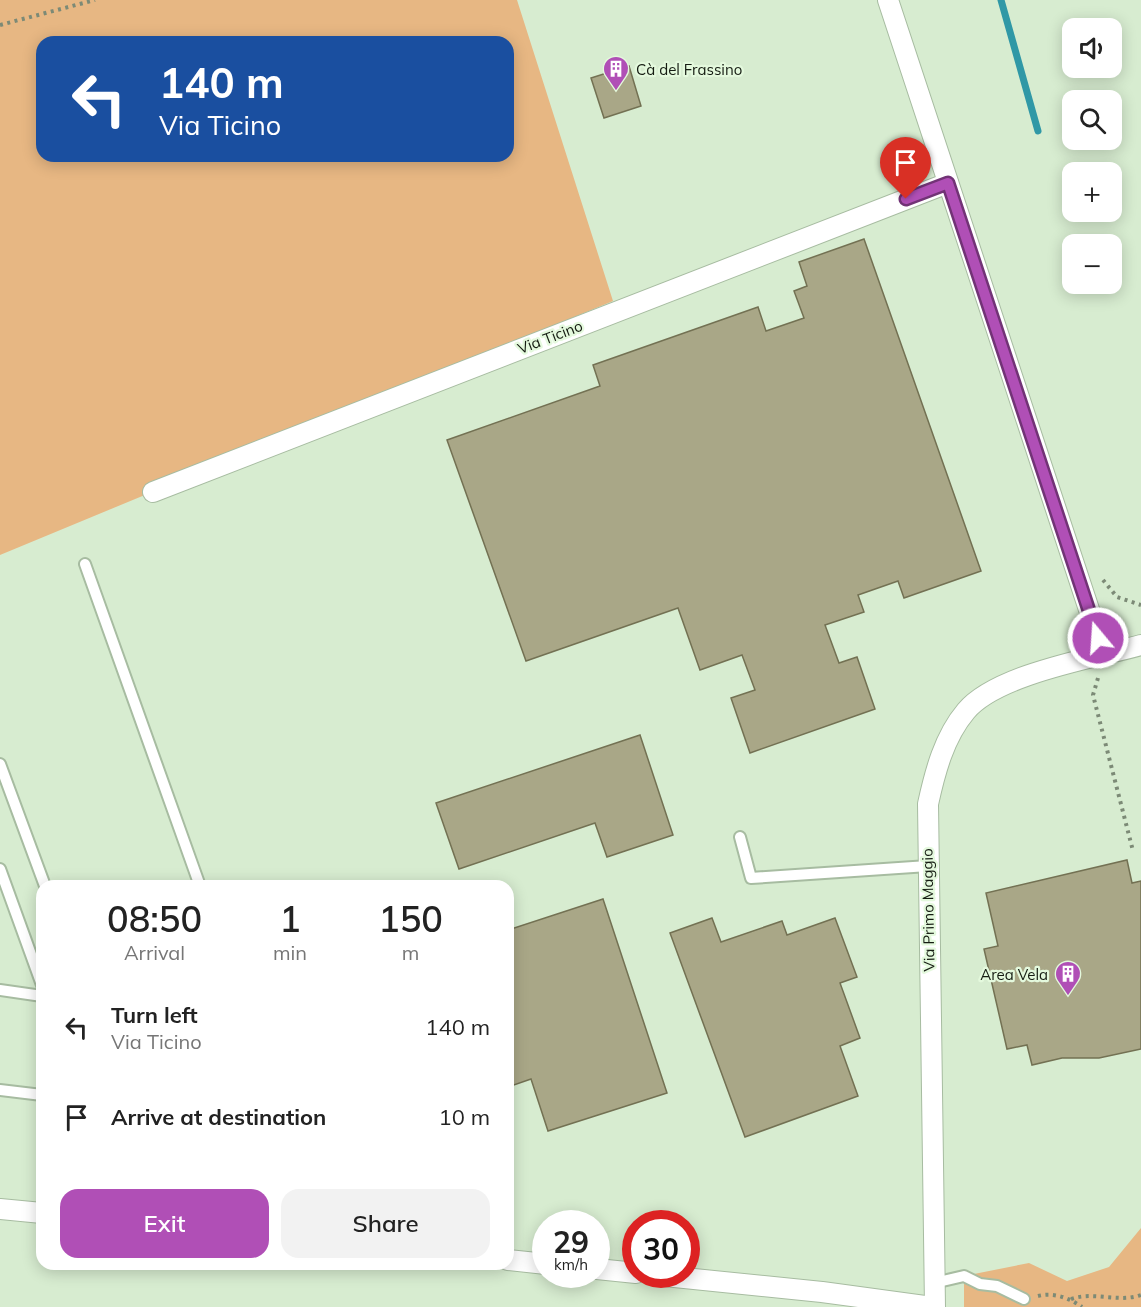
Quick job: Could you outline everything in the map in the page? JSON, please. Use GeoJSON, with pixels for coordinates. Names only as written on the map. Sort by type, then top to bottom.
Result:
{"type":"FeatureCollection","features":[{"type":"Feature","properties":{"kind":"street"},"geometry":{"type":"LineString","coordinates":[[888,0],[1104,655]]}},
{"type":"Feature","properties":{"kind":"street","name":"Via Ticino"},"geometry":{"type":"LineString","coordinates":[[153,492],[948,183]]}},
{"type":"Feature","properties":{"kind":"street","name":"Via Primo Maggio"},"geometry":{"type":"LineString","coordinates":[[933,1307],[928,866],[928,804],[932,782],[948,741],[966,711],[979,699],[1003,684],[1141,645]]}},
{"type":"Feature","properties":{"kind":"street"},"geometry":{"type":"LineString","coordinates":[[0,1209],[36,1212]]}},
{"type":"Feature","properties":{"kind":"street"},"geometry":{"type":"LineString","coordinates":[[514,1261],[532,1263]]}},
{"type":"Feature","properties":{"kind":"street"},"geometry":{"type":"LineString","coordinates":[[700,1280],[822,1292],[933,1307]]}},
{"type":"Feature","properties":{"kind":"lane"},"geometry":{"type":"LineString","coordinates":[[86,564],[198,880]]}},
{"type":"Feature","properties":{"kind":"lane"},"geometry":{"type":"LineString","coordinates":[[0,764],[43,880]]}},
{"type":"Feature","properties":{"kind":"lane"},"geometry":{"type":"LineString","coordinates":[[740,837],[751,878],[928,866]]}},
{"type":"Feature","properties":{"kind":"lane"},"geometry":{"type":"LineString","coordinates":[[0,869],[36,968]]}},
{"type":"Feature","properties":{"kind":"lane"},"geometry":{"type":"LineString","coordinates":[[0,990],[36,995]]}},
{"type":"Feature","properties":{"kind":"lane"},"geometry":{"type":"LineString","coordinates":[[0,1090],[36,1094]]}},
{"type":"Feature","properties":{"kind":"lane"},"geometry":{"type":"LineString","coordinates":[[934,1283],[964,1276],[980,1284],[1006,1289],[1023,1299]]}},
{"type":"Feature","properties":{"kind":"path"},"geometry":{"type":"LineString","coordinates":[[0,25],[95,0]]}},
{"type":"Feature","properties":{"kind":"path"},"geometry":{"type":"LineString","coordinates":[[1104,655],[1093,695],[1133,851]]}},
{"type":"Feature","properties":{"kind":"path"},"geometry":{"type":"LineString","coordinates":[[1023,1299],[1047,1294],[1071,1299],[1082,1307]]}},
{"type":"Feature","properties":{"kind":"path"},"geometry":{"type":"LineString","coordinates":[[1071,1299],[1082,1295],[1131,1299],[1141,1295]]}},
{"type":"Feature","properties":{"kind":"shaded area"},"geometry":{"type":"Polygon","coordinates":[[[0,0],[517,0],[613,301],[0,555],[0,0]]]}},
{"type":"Feature","properties":{"kind":"shaded area"},"geometry":{"type":"Polygon","coordinates":[[[1141,1228],[1141,1307],[964,1307],[964,1276],[1029,1263],[1067,1281],[1109,1267],[1141,1228]]]}},
{"type":"Feature","properties":{"kind":"building","name":"Cà del Frassino"},"geometry":{"type":"Polygon","coordinates":[[[629,66],[641,106],[604,118],[591,78],[629,66]]]}},
{"type":"Feature","properties":{"kind":"building"},"geometry":{"type":"Polygon","coordinates":[[[864,239],[981,571],[904,598],[898,581],[858,595],[864,612],[825,625],[839,663],[857,657],[875,709],[750,753],[731,698],[755,690],[742,655],[700,670],[678,608],[526,661],[447,440],[600,386],[593,365],[758,307],[766,331],[804,318],[794,291],[807,286],[799,262],[864,239]]]}},
{"type":"Feature","properties":{"kind":"building"},"geometry":{"type":"Polygon","coordinates":[[[640,735],[673,835],[607,857],[595,823],[459,869],[436,803],[640,735]]]}},
{"type":"Feature","properties":{"kind":"building","name":"Area Vela"},"geometry":{"type":"Polygon","coordinates":[[[1127,860],[1132,883],[1141,881],[1141,1049],[1099,1058],[1062,1058],[1032,1065],[1027,1045],[1007,1049],[984,949],[998,946],[986,893],[1127,860]]]}},
{"type":"Feature","properties":{"kind":"building"},"geometry":{"type":"Polygon","coordinates":[[[603,899],[667,1093],[548,1131],[531,1079],[514,1085],[514,928],[603,899]]]}},
{"type":"Feature","properties":{"kind":"building"},"geometry":{"type":"Polygon","coordinates":[[[712,918],[721,942],[782,921],[787,935],[835,918],[857,977],[840,983],[860,1038],[840,1046],[858,1096],[745,1137],[670,933],[712,918]]]}},
{"type":"Feature","properties":{"kind":"waterway"},"geometry":{"type":"LineString","coordinates":[[1001,0],[1038,131]]}},
{"type":"Feature","properties":{"kind":"place","name":"Cà del Frassino"},"geometry":{"type":"Point","coordinates":[616,92]}},
{"type":"Feature","properties":{"kind":"place","name":"Area Vela"},"geometry":{"type":"Point","coordinates":[1068,997]}},
{"type":"Feature","properties":{"kind":"route"},"geometry":{"type":"LineString","coordinates":[[906,199],[948,183],[1098,638]]}}]}
